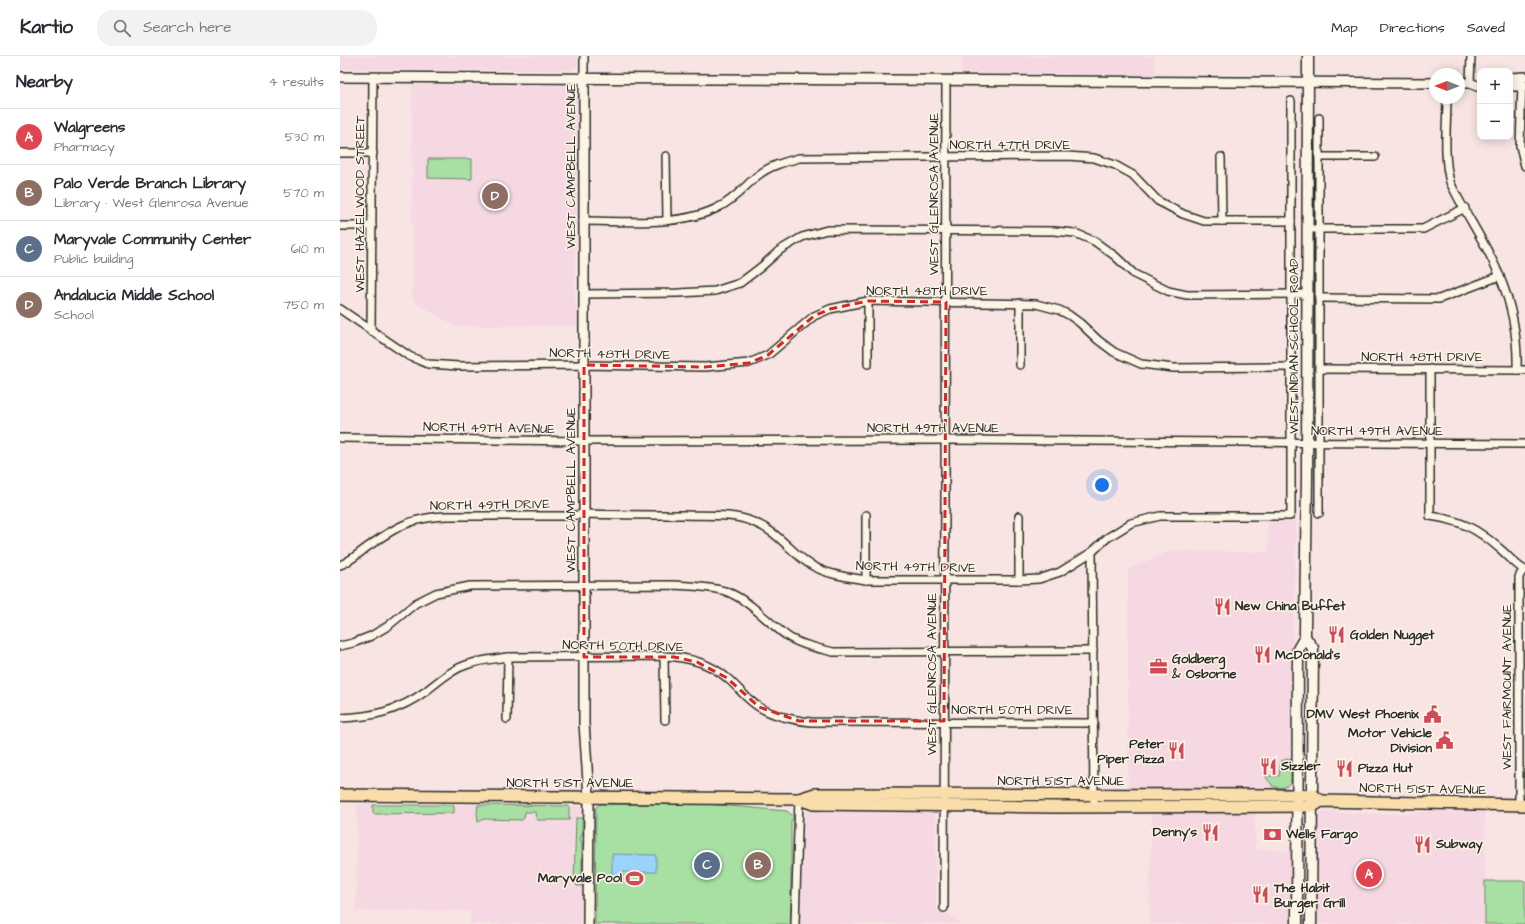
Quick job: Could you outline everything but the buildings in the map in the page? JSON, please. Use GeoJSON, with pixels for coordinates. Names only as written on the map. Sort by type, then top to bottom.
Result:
{"type":"FeatureCollection","features":[{"type":"Feature","properties":{"kind":"main road","name":"WEST INDIAN SCHOOL ROAD"},"geometry":{"type":"LineString","coordinates":[[1297,924],[1298,649],[1305,637],[1308,56]]}},
{"type":"Feature","properties":{"kind":"main road","name":"WEST INDIAN SCHOOL ROAD"},"geometry":{"type":"LineString","coordinates":[[1305,637],[1313,648],[1316,801],[1311,924]]}},
{"type":"Feature","properties":{"kind":"main road","name":"NORTH 51ST AVENUE"},"geometry":{"type":"LineString","coordinates":[[340,796],[799,799],[814,804],[1094,795],[1297,801],[1522,805]]}},
{"type":"Feature","properties":{"kind":"main road","name":"NORTH 51ST AVENUE"},"geometry":{"type":"LineString","coordinates":[[944,800],[1094,807],[1297,801]]}},
{"type":"Feature","properties":{"kind":"street","name":"WEST CAMPBELL AVENUE"},"geometry":{"type":"LineString","coordinates":[[584,56],[584,723],[589,797],[588,924]]}},
{"type":"Feature","properties":{"kind":"street"},"geometry":{"type":"LineString","coordinates":[[1470,83],[1471,56]]}},
{"type":"Feature","properties":{"kind":"street"},"geometry":{"type":"LineString","coordinates":[[340,77],[1429,83]]}},
{"type":"Feature","properties":{"kind":"street","name":"WEST HAZELWOOD STREET"},"geometry":{"type":"LineString","coordinates":[[371,331],[373,78]]}},
{"type":"Feature","properties":{"kind":"street"},"geometry":{"type":"LineString","coordinates":[[1513,79],[1523,82]]}},
{"type":"Feature","properties":{"kind":"street","name":"WEST GLENROSA AVENUE"},"geometry":{"type":"LineString","coordinates":[[944,908],[946,80]]}},
{"type":"Feature","properties":{"kind":"street"},"geometry":{"type":"LineString","coordinates":[[1470,83],[1477,80]]}},
{"type":"Feature","properties":{"kind":"street"},"geometry":{"type":"LineString","coordinates":[[1513,85],[1523,82]]}},
{"type":"Feature","properties":{"kind":"street"},"geometry":{"type":"LineString","coordinates":[[1523,82],[1520,146],[1525,166]]}},
{"type":"Feature","properties":{"kind":"street"},"geometry":{"type":"LineString","coordinates":[[1465,83],[1477,86]]}},
{"type":"Feature","properties":{"kind":"street","name":"WEST INDIAN SCHOOL ROAD"},"geometry":{"type":"LineString","coordinates":[[1290,516],[1291,101]]}},
{"type":"Feature","properties":{"kind":"street"},"geometry":{"type":"LineString","coordinates":[[1447,104],[1447,171],[1450,182],[1500,276],[1508,301],[1515,332],[1521,370]]}},
{"type":"Feature","properties":{"kind":"street","name":"WEST INDIAN SCHOOL ROAD"},"geometry":{"type":"LineString","coordinates":[[1319,118],[1319,513]]}},
{"type":"Feature","properties":{"kind":"street"},"geometry":{"type":"LineString","coordinates":[[340,153],[373,153]]}},
{"type":"Feature","properties":{"kind":"street"},"geometry":{"type":"LineString","coordinates":[[666,156],[667,220]]}},
{"type":"Feature","properties":{"kind":"street","name":"NORTH 47TH DRIVE"},"geometry":{"type":"LineString","coordinates":[[583,221],[686,219],[720,207],[729,201],[758,175],[783,162],[799,158],[1068,156],[1094,158],[1115,165],[1133,175],[1158,201],[1183,214],[1204,221],[1291,221]]}},
{"type":"Feature","properties":{"kind":"street"},"geometry":{"type":"LineString","coordinates":[[1222,157],[1222,221]]}},
{"type":"Feature","properties":{"kind":"street"},"geometry":{"type":"LineString","coordinates":[[1319,157],[1375,157]]}},
{"type":"Feature","properties":{"kind":"street"},"geometry":{"type":"LineString","coordinates":[[1307,229],[1423,229],[1465,208]]}},
{"type":"Feature","properties":{"kind":"street"},"geometry":{"type":"LineString","coordinates":[[340,226],[372,226]]}},
{"type":"Feature","properties":{"kind":"street"},"geometry":{"type":"LineString","coordinates":[[584,294],[679,294],[715,292],[740,283],[780,250],[802,237],[827,230],[946,229],[1054,231],[1075,233],[1094,241],[1115,256],[1134,274],[1168,291],[1187,295],[1307,294]]}},
{"type":"Feature","properties":{"kind":"street"},"geometry":{"type":"LineString","coordinates":[[1319,298],[1439,299],[1500,276]]}},
{"type":"Feature","properties":{"kind":"street"},"geometry":{"type":"LineString","coordinates":[[868,301],[868,364]]}},
{"type":"Feature","properties":{"kind":"street","name":"NORTH 48TH DRIVE"},"geometry":{"type":"LineString","coordinates":[[340,309],[408,356],[428,364],[459,366],[584,365],[705,367],[749,363],[768,355],[814,316],[830,309],[868,301],[1036,304],[1059,310],[1080,323],[1098,340],[1114,352],[1141,364],[1174,368],[1291,367]]}},
{"type":"Feature","properties":{"kind":"street"},"geometry":{"type":"LineString","coordinates":[[1020,303],[1020,365]]}},
{"type":"Feature","properties":{"kind":"street","name":"NORTH 48TH DRIVE"},"geometry":{"type":"LineString","coordinates":[[1319,369],[1521,370]]}},
{"type":"Feature","properties":{"kind":"street"},"geometry":{"type":"LineString","coordinates":[[1430,369],[1430,516],[1447,518],[1477,531],[1524,570]]}},
{"type":"Feature","properties":{"kind":"street","name":"NORTH 49TH AVENUE"},"geometry":{"type":"LineString","coordinates":[[340,438],[584,441],[945,440],[1525,444]]}},
{"type":"Feature","properties":{"kind":"street","name":"NORTH 49TH DRIVE"},"geometry":{"type":"LineString","coordinates":[[340,566],[389,531],[420,519],[440,516],[570,516],[584,514],[711,516],[739,518],[753,522],[778,536],[811,565],[843,577],[866,580],[1039,579],[1060,572],[1092,552],[1106,538],[1132,523],[1160,516],[1290,516]]}},
{"type":"Feature","properties":{"kind":"street"},"geometry":{"type":"LineString","coordinates":[[866,514],[866,580]]}},
{"type":"Feature","properties":{"kind":"street"},"geometry":{"type":"LineString","coordinates":[[1019,580],[1020,516]]}},
{"type":"Feature","properties":{"kind":"street"},"geometry":{"type":"LineString","coordinates":[[1092,552],[1094,807]]}},
{"type":"Feature","properties":{"kind":"street","name":"WEST FAIRMOUNT AVENUE"},"geometry":{"type":"LineString","coordinates":[[1522,805],[1522,652],[1518,583],[1519,576],[1524,570]]}},
{"type":"Feature","properties":{"kind":"street"},"geometry":{"type":"LineString","coordinates":[[340,646],[371,636],[388,626],[416,603],[436,593],[470,586],[674,586],[714,588],[727,592],[750,604],[788,637],[810,647],[833,652],[944,650],[1093,651]]}},
{"type":"Feature","properties":{"kind":"street"},"geometry":{"type":"LineString","coordinates":[[664,656],[665,720]]}},
{"type":"Feature","properties":{"kind":"street","name":"NORTH 50TH DRIVE"},"geometry":{"type":"LineString","coordinates":[[340,718],[364,717],[384,713],[401,706],[424,692],[446,674],[468,664],[508,657],[664,656],[683,658],[703,664],[727,678],[749,700],[759,707],[777,715],[799,721],[1094,723]]}},
{"type":"Feature","properties":{"kind":"street"},"geometry":{"type":"LineString","coordinates":[[507,719],[508,657]]}},
{"type":"Feature","properties":{"kind":"street"},"geometry":{"type":"LineString","coordinates":[[795,924],[799,799]]}},
{"type":"Feature","properties":{"kind":"highlighted area"},"geometry":{"type":"Polygon","coordinates":[[[868,301],[946,302],[944,721],[799,721],[759,707],[727,678],[697,662],[674,657],[584,657],[584,365],[705,367],[749,363],[768,355],[814,316],[830,309],[868,301]]]}},
{"type":"Feature","properties":{"kind":"shaded area"},"geometry":{"type":"Polygon","coordinates":[[[340,56],[578,56],[578,61],[577,66],[572,70],[340,69],[340,56]]]}},
{"type":"Feature","properties":{"kind":"shaded area"},"geometry":{"type":"Polygon","coordinates":[[[962,56],[1155,56],[1155,75],[962,73],[962,56]]]}},
{"type":"Feature","properties":{"kind":"shaded area"},"geometry":{"type":"Polygon","coordinates":[[[412,85],[572,85],[577,88],[579,91],[579,231],[575,254],[575,302],[578,313],[578,326],[456,326],[416,303],[412,297],[412,85]]]}},
{"type":"Feature","properties":{"kind":"shaded area"},"geometry":{"type":"Polygon","coordinates":[[[1268,522],[1296,522],[1290,788],[1284,791],[1263,788],[1246,788],[1233,791],[1128,790],[1128,569],[1170,551],[1268,552],[1268,522]]]}},
{"type":"Feature","properties":{"kind":"shaded area"},"geometry":{"type":"Polygon","coordinates":[[[357,804],[581,806],[584,809],[583,924],[470,924],[470,911],[356,911],[357,804]]]}},
{"type":"Feature","properties":{"kind":"shaded area"},"geometry":{"type":"Polygon","coordinates":[[[808,810],[933,813],[936,818],[936,909],[957,919],[960,924],[801,924],[804,817],[808,810]]]}},
{"type":"Feature","properties":{"kind":"shaded area"},"geometry":{"type":"Polygon","coordinates":[[[1323,810],[1348,813],[1402,814],[1423,812],[1485,812],[1485,924],[1316,924],[1318,818],[1323,810]]]}},
{"type":"Feature","properties":{"kind":"shaded area"},"geometry":{"type":"Polygon","coordinates":[[[1152,811],[1255,811],[1255,849],[1292,851],[1292,924],[1149,924],[1152,811]]]}},
{"type":"Feature","properties":{"kind":"green space"},"geometry":{"type":"Polygon","coordinates":[[[428,159],[472,159],[472,179],[428,178],[428,159]]]}},
{"type":"Feature","properties":{"kind":"green space"},"geometry":{"type":"Polygon","coordinates":[[[1291,758],[1291,782],[1287,786],[1272,786],[1265,776],[1279,776],[1281,761],[1291,758]]]}},
{"type":"Feature","properties":{"kind":"green space"},"geometry":{"type":"Polygon","coordinates":[[[600,804],[707,804],[787,811],[793,816],[793,820],[791,820],[791,924],[595,924],[596,807],[600,804]]]}},
{"type":"Feature","properties":{"kind":"green space"},"geometry":{"type":"Polygon","coordinates":[[[373,805],[454,805],[454,813],[373,814],[373,805]]]}},
{"type":"Feature","properties":{"kind":"green space"},"geometry":{"type":"Polygon","coordinates":[[[478,805],[569,806],[570,818],[569,820],[537,820],[535,812],[525,812],[522,820],[484,819],[478,822],[478,805]]]}},
{"type":"Feature","properties":{"kind":"green space"},"geometry":{"type":"Polygon","coordinates":[[[576,818],[582,818],[582,836],[580,836],[582,842],[582,886],[577,886],[574,882],[576,818]]]}},
{"type":"Feature","properties":{"kind":"green space"},"geometry":{"type":"Polygon","coordinates":[[[1485,881],[1525,881],[1525,924],[1485,924],[1485,881]]]}},
{"type":"Feature","properties":{"kind":"water"},"geometry":{"type":"Polygon","coordinates":[[[612,854],[656,855],[656,872],[623,872],[622,882],[612,882],[612,854]]]}},
{"type":"Feature","properties":{"kind":"place","name":"Andalucia Middle School"},"geometry":{"type":"Point","coordinates":[495,196]}},
{"type":"Feature","properties":{"kind":"place","name":"New China Buffet"},"geometry":{"type":"Point","coordinates":[1222,606]}},
{"type":"Feature","properties":{"kind":"place","name":"Golden Nugget"},"geometry":{"type":"Point","coordinates":[1337,635]}},
{"type":"Feature","properties":{"kind":"place","name":"McDonald's"},"geometry":{"type":"Point","coordinates":[1262,655]}},
{"type":"Feature","properties":{"kind":"place","name":"Goldberg & Osborne"},"geometry":{"type":"Point","coordinates":[1159,666]}},
{"type":"Feature","properties":{"kind":"place","name":"DMV West Phoenix"},"geometry":{"type":"Point","coordinates":[1432,714]}},
{"type":"Feature","properties":{"kind":"place","name":"Motor Vehicle Division"},"geometry":{"type":"Point","coordinates":[1445,740]}},
{"type":"Feature","properties":{"kind":"place","name":"Peter Piper Pizza"},"geometry":{"type":"Point","coordinates":[1177,751]}},
{"type":"Feature","properties":{"kind":"place","name":"Sizzler"},"geometry":{"type":"Point","coordinates":[1268,766]}},
{"type":"Feature","properties":{"kind":"place","name":"Pizza Hut"},"geometry":{"type":"Point","coordinates":[1345,768]}},
{"type":"Feature","properties":{"kind":"place","name":"Denny's"},"geometry":{"type":"Point","coordinates":[1210,832]}},
{"type":"Feature","properties":{"kind":"place","name":"Wells Fargo"},"geometry":{"type":"Point","coordinates":[1273,834]}},
{"type":"Feature","properties":{"kind":"place","name":"Subway"},"geometry":{"type":"Point","coordinates":[1423,844]}},
{"type":"Feature","properties":{"kind":"place","name":"Maryvale Community Center"},"geometry":{"type":"Point","coordinates":[707,865]}},
{"type":"Feature","properties":{"kind":"place","name":"Palo Verde Branch Library"},"geometry":{"type":"Point","coordinates":[758,865]}},
{"type":"Feature","properties":{"kind":"place","name":"Walgreens"},"geometry":{"type":"Point","coordinates":[1369,874]}},
{"type":"Feature","properties":{"kind":"place","name":"Maryvale Pool"},"geometry":{"type":"Point","coordinates":[635,878]}},
{"type":"Feature","properties":{"kind":"place","name":"The Habit Burger Grill"},"geometry":{"type":"Point","coordinates":[1261,895]}}]}
